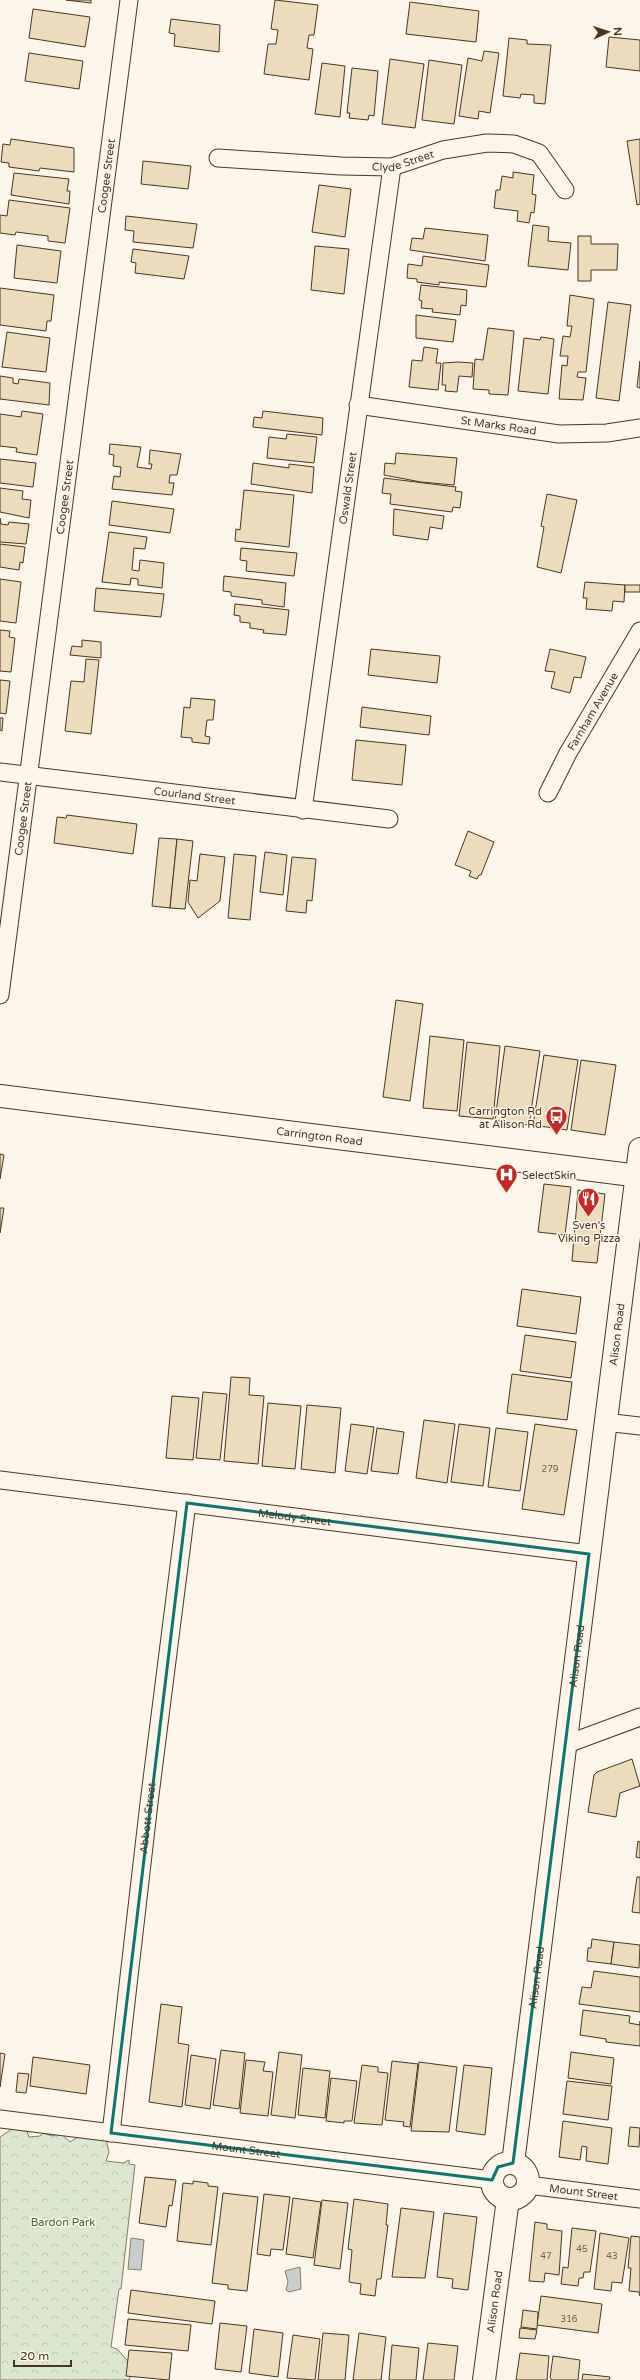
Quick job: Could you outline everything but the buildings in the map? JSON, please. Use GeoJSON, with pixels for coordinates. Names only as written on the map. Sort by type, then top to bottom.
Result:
{"type":"FeatureCollection","features":[{"type":"Feature","properties":{"kind":"street","name":"Coogee Street"},"geometry":{"type":"LineString","coordinates":[[0,995],[129,0]]}},
{"type":"Feature","properties":{"kind":"street","name":"Clyde Street"},"geometry":{"type":"LineString","coordinates":[[218,158],[340,166],[392,167],[443,150],[487,144],[514,144],[539,153],[565,190]]}},
{"type":"Feature","properties":{"kind":"street","name":"Oswald Street"},"geometry":{"type":"LineString","coordinates":[[303,810],[392,167]]}},
{"type":"Feature","properties":{"kind":"street","name":"St Marks Road"},"geometry":{"type":"LineString","coordinates":[[358,405],[559,434],[606,433],[640,428]]}},
{"type":"Feature","properties":{"kind":"street","name":"Farnham Avenue"},"geometry":{"type":"LineString","coordinates":[[548,793],[568,753],[640,632]]}},
{"type":"Feature","properties":{"kind":"street","name":"Courland Street"},"geometry":{"type":"LineString","coordinates":[[0,772],[303,810],[389,819]]}},
{"type":"Feature","properties":{"kind":"street","name":"Carrington Road"},"geometry":{"type":"LineString","coordinates":[[0,1096],[638,1176]]}},
{"type":"Feature","properties":{"kind":"street","name":"Alison Road"},"geometry":{"type":"LineString","coordinates":[[513,2163],[567,1744],[605,1422],[638,1176],[640,1149]]}},
{"type":"Feature","properties":{"kind":"street"},"geometry":{"type":"LineString","coordinates":[[605,1422],[640,1426]]}},
{"type":"Feature","properties":{"kind":"street","name":"Melody Street"},"geometry":{"type":"LineString","coordinates":[[0,1480],[589,1554]]}},
{"type":"Feature","properties":{"kind":"street","name":"Abbott Street"},"geometry":{"type":"LineString","coordinates":[[110,2133],[149,1803],[187,1503]]}},
{"type":"Feature","properties":{"kind":"street"},"geometry":{"type":"LineString","coordinates":[[567,1744],[640,1717]]}},
{"type":"Feature","properties":{"kind":"street","name":"Mount Street"},"geometry":{"type":"LineString","coordinates":[[0,2119],[492,2180]]}},
{"type":"Feature","properties":{"kind":"street"},"geometry":{"type":"LineString","coordinates":[[513,2163],[526,2171],[528,2185],[521,2196],[508,2199],[495,2191],[492,2180],[498,2167],[503,2164],[513,2163]]}},
{"type":"Feature","properties":{"kind":"street","name":"Mount Street"},"geometry":{"type":"LineString","coordinates":[[528,2185],[640,2199]]}},
{"type":"Feature","properties":{"kind":"street","name":"Alison Road"},"geometry":{"type":"LineString","coordinates":[[484,2380],[508,2199]]}},
{"type":"Feature","properties":{"kind":"highlighted area"},"geometry":{"type":"Polygon","coordinates":[[[187,1503],[589,1554],[513,2163],[498,2167],[492,2180],[111,2133],[187,1503]]]}},
{"type":"Feature","properties":{"kind":"green space","name":"Bardon Park"},"geometry":{"type":"Polygon","coordinates":[[[21,2128],[27,2131],[29,2137],[40,2136],[43,2133],[52,2136],[60,2133],[70,2142],[86,2132],[106,2139],[109,2152],[106,2161],[123,2163],[129,2160],[129,2164],[135,2165],[121,2289],[119,2289],[111,2347],[117,2349],[134,2368],[129,2380],[0,2380],[0,2137],[12,2129],[21,2128]]]}},
{"type":"Feature","properties":{"kind":"shaded area"},"geometry":{"type":"Polygon","coordinates":[[[131,2238],[144,2240],[141,2270],[128,2269],[131,2238]]]}},
{"type":"Feature","properties":{"kind":"shaded area"},"geometry":{"type":"Polygon","coordinates":[[[300,2267],[301,2289],[289,2292],[286,2290],[288,2282],[285,2271],[300,2267]]]}},
{"type":"Feature","properties":{"kind":"place","name":"Carrington Rd at Alison Rd"},"geometry":{"type":"Point","coordinates":[557,1136]}},
{"type":"Feature","properties":{"kind":"place","name":"SelectSkin"},"geometry":{"type":"Point","coordinates":[506,1194]}},
{"type":"Feature","properties":{"kind":"place","name":"Sven's Viking Pizza"},"geometry":{"type":"Point","coordinates":[589,1218]}}]}
